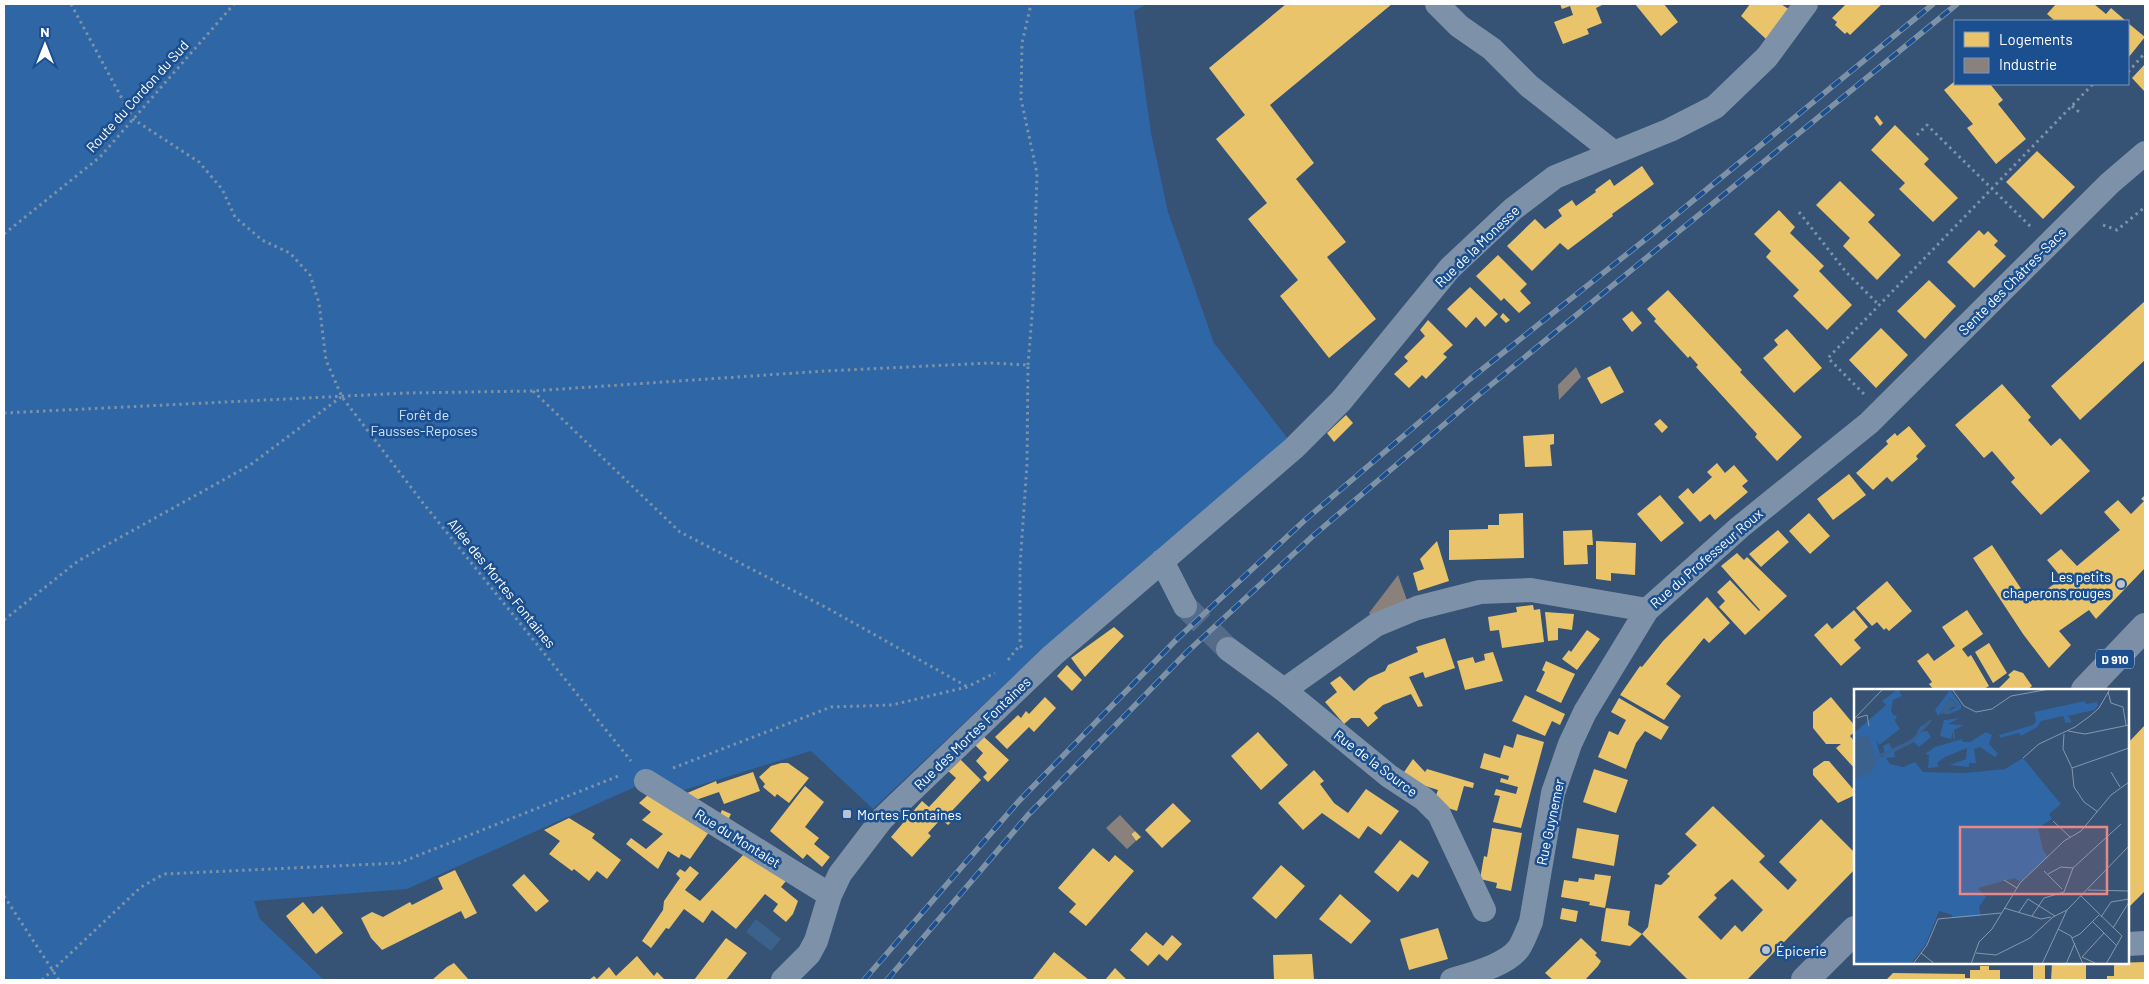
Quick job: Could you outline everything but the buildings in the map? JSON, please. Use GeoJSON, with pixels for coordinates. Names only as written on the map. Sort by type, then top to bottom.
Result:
{"type":"FeatureCollection","features":[{"type":"Feature","properties":{"kind":"main road","name":"D 910"},"geometry":{"type":"LineString","coordinates":[[2086,689],[2145,627]]}},
{"type":"Feature","properties":{"kind":"main road"},"geometry":{"type":"LineString","coordinates":[[1805,980],[1854,931]]}},
{"type":"Feature","properties":{"kind":"street"},"geometry":{"type":"LineString","coordinates":[[1437,4],[1460,26],[1492,49],[1529,86],[1613,152]]}},
{"type":"Feature","properties":{"kind":"street","name":"Rue de la Monesse"},"geometry":{"type":"LineString","coordinates":[[1162,561],[1294,448],[1341,401],[1450,268],[1513,209],[1555,177],[1670,130],[1715,107],[1767,57],[1806,4]]}},
{"type":"Feature","properties":{"kind":"street","name":"Sente des Châtres-Sacs"},"geometry":{"type":"LineString","coordinates":[[1881,410],[2110,183],[2145,154]]}},
{"type":"Feature","properties":{"kind":"street","name":"Rue du Professeur Roux"},"geometry":{"type":"LineString","coordinates":[[1284,690],[1376,626],[1417,608],[1480,592],[1531,590],[1647,610],[1740,527],[1870,422],[1881,410]]}},
{"type":"Feature","properties":{"kind":"street"},"geometry":{"type":"LineString","coordinates":[[1162,561],[1185,606]]}},
{"type":"Feature","properties":{"kind":"street","name":"Rue des Mortes Fontaines"},"geometry":{"type":"LineString","coordinates":[[782,980],[809,954],[816,941],[830,896],[840,874],[882,820],[1053,655],[1162,561]]}},
{"type":"Feature","properties":{"kind":"street","name":"Rue Guynemer"},"geometry":{"type":"LineString","coordinates":[[1452,980],[1475,973],[1508,958],[1518,950],[1531,922],[1553,793],[1570,744],[1585,712],[1647,610]]}},
{"type":"Feature","properties":{"kind":"street","name":"Rue de la Source"},"geometry":{"type":"LineString","coordinates":[[1228,649],[1284,690],[1390,776],[1424,799],[1439,814],[1484,910]]}},
{"type":"Feature","properties":{"kind":"street","name":"Rue du Montalet"},"geometry":{"type":"LineString","coordinates":[[641,775],[830,896]]}},
{"type":"Feature","properties":{"kind":"street"},"geometry":{"type":"LineString","coordinates":[[2129,944],[2145,943]]}},
{"type":"Feature","properties":{"kind":"path"},"geometry":{"type":"LineString","coordinates":[[71,4],[133,119]]}},
{"type":"Feature","properties":{"kind":"path","name":"Route du Cordon du Sud"},"geometry":{"type":"LineString","coordinates":[[4,234],[100,157],[234,4]]}},
{"type":"Feature","properties":{"kind":"path"},"geometry":{"type":"LineString","coordinates":[[1031,4],[1022,43],[1021,99],[1037,173],[1033,303],[1028,365],[1027,464],[1020,566],[1020,645],[1028,657],[1053,655]]}},
{"type":"Feature","properties":{"kind":"path"},"geometry":{"type":"LineString","coordinates":[[2129,71],[2145,53]]}},
{"type":"Feature","properties":{"kind":"path"},"geometry":{"type":"LineString","coordinates":[[1858,389],[1828,358],[2092,85]]}},
{"type":"Feature","properties":{"kind":"path"},"geometry":{"type":"LineString","coordinates":[[2072,106],[2079,112]]}},
{"type":"Feature","properties":{"kind":"path","name":"Allée des Mortes Fontaines"},"geometry":{"type":"LineString","coordinates":[[133,119],[199,162],[222,189],[235,217],[262,240],[290,253],[310,275],[319,303],[326,360],[342,397],[423,502],[641,775]]}},
{"type":"Feature","properties":{"kind":"path"},"geometry":{"type":"LineString","coordinates":[[1917,135],[1927,125],[2049,245]]}},
{"type":"Feature","properties":{"kind":"path"},"geometry":{"type":"LineString","coordinates":[[1799,212],[1846,272],[1879,305]]}},
{"type":"Feature","properties":{"kind":"path"},"geometry":{"type":"LineString","coordinates":[[4,413],[407,393],[532,391],[864,369],[990,363],[1028,365]]}},
{"type":"Feature","properties":{"kind":"path"},"geometry":{"type":"LineString","coordinates":[[532,391],[680,532],[827,608],[967,687]]}},
{"type":"Feature","properties":{"kind":"path"},"geometry":{"type":"LineString","coordinates":[[4,620],[78,561],[250,465],[342,397]]}},
{"type":"Feature","properties":{"kind":"path"},"geometry":{"type":"LineString","coordinates":[[1004,665],[1020,645]]}},
{"type":"Feature","properties":{"kind":"path"},"geometry":{"type":"LineString","coordinates":[[668,770],[831,707],[892,705],[967,687],[999,672]]}},
{"type":"Feature","properties":{"kind":"path"},"geometry":{"type":"LineString","coordinates":[[42,980],[141,888],[164,874],[399,863],[641,775]]}},
{"type":"Feature","properties":{"kind":"path"},"geometry":{"type":"LineString","coordinates":[[4,896],[59,980]]}},
{"type":"Feature","properties":{"kind":"green space","name":"Forêt de Fausses-Reposes"},"geometry":{"type":"Polygon","coordinates":[[[4,4],[1147,4],[1134,11],[1151,133],[1168,212],[1214,343],[1289,440],[1037,654],[873,809],[811,751],[671,794],[646,782],[407,889],[254,901],[260,919],[324,980],[4,980],[4,4]]]}},
{"type":"Feature","properties":{"kind":"shaded area"},"geometry":{"type":"Polygon","coordinates":[[[756,919],[781,939],[771,951],[746,932],[756,919]]]}},
{"type":"Feature","properties":{"kind":"tunnel"},"geometry":{"type":"LineString","coordinates":[[1185,606],[1228,649]]}},
{"type":"Feature","properties":{"kind":"railway"},"geometry":{"type":"LineString","coordinates":[[864,980],[1018,802],[1178,638],[1305,520],[1470,379],[1656,231],[1933,4]]}},
{"type":"Feature","properties":{"kind":"railway"},"geometry":{"type":"LineString","coordinates":[[887,980],[1028,815],[1187,652],[1314,535],[1481,393],[1957,4]]}},
{"type":"Feature","properties":{"kind":"place","name":"Les petits chaperons rouges"},"geometry":{"type":"Point","coordinates":[2121,584]}},
{"type":"Feature","properties":{"kind":"place","name":"Mortes Fontaines"},"geometry":{"type":"Point","coordinates":[847,814]}},
{"type":"Feature","properties":{"kind":"place","name":"Épicerie"},"geometry":{"type":"Point","coordinates":[1766,950]}}]}
